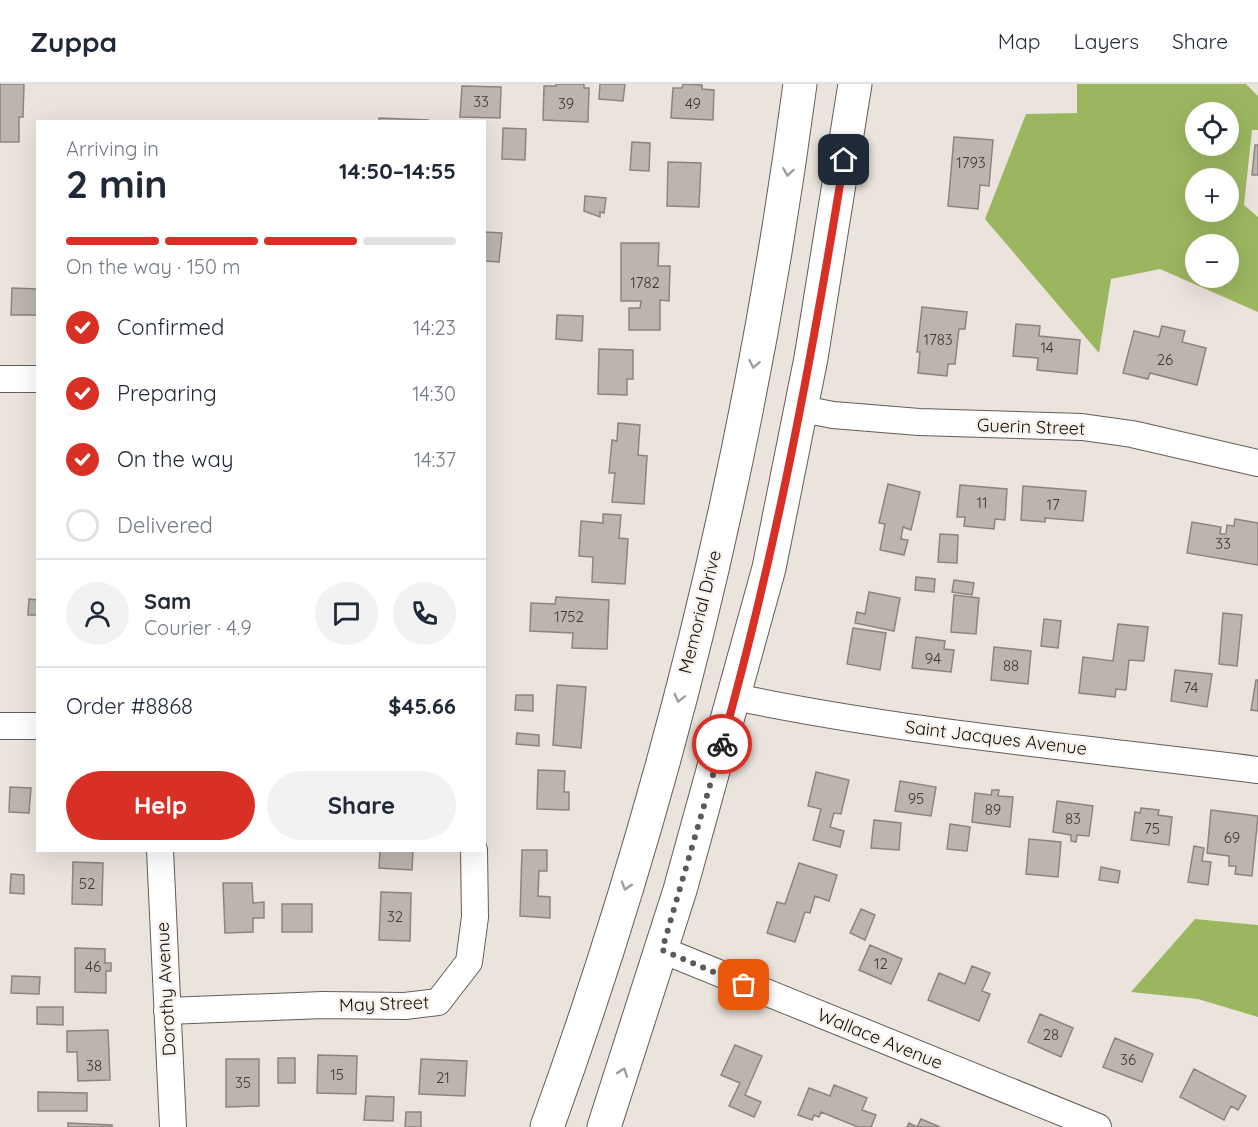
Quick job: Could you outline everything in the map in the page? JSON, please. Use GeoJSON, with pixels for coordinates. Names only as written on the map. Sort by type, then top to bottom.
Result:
{"type":"FeatureCollection","features":[{"type":"Feature","properties":{"kind":"main road","name":"Memorial Drive"},"geometry":{"type":"LineString","coordinates":[[547,1127],[601,969],[639,843],[699,618],[731,481],[768,292],[800,84]]}},
{"type":"Feature","properties":{"kind":"main road"},"geometry":{"type":"LineString","coordinates":[[604,1127],[662,950],[735,697],[769,568],[801,409],[855,84]]}},
{"type":"Feature","properties":{"kind":"street"},"geometry":{"type":"LineString","coordinates":[[0,379],[36,379]]}},
{"type":"Feature","properties":{"kind":"street","name":"Guerin Street"},"geometry":{"type":"LineString","coordinates":[[801,409],[833,415],[919,422],[1082,427],[1132,434],[1258,463]]}},
{"type":"Feature","properties":{"kind":"street","name":"Saint Jacques Avenue"},"geometry":{"type":"LineString","coordinates":[[735,697],[827,716],[945,733],[1258,770]]}},
{"type":"Feature","properties":{"kind":"street"},"geometry":{"type":"LineString","coordinates":[[0,726],[36,726]]}},
{"type":"Feature","properties":{"kind":"street","name":"Dorothy Avenue"},"geometry":{"type":"LineString","coordinates":[[159,852],[173,1127]]}},
{"type":"Feature","properties":{"kind":"street","name":"May Street"},"geometry":{"type":"LineString","coordinates":[[167,1011],[405,1006],[438,1002],[469,962],[475,917],[474,852]]}},
{"type":"Feature","properties":{"kind":"street","name":"Wallace Avenue"},"geometry":{"type":"LineString","coordinates":[[662,950],[1098,1127]]}},
{"type":"Feature","properties":{"kind":"green space"},"geometry":{"type":"Polygon","coordinates":[[[1077,84],[1246,84],[1258,96],[1258,130],[1252,130],[1244,205],[1258,217],[1258,312],[1203,288],[1239,288],[1239,234],[1185,234],[1185,280],[1160,269],[1111,279],[1099,353],[985,219],[1026,114],[1077,113],[1077,84]]]}},
{"type":"Feature","properties":{"kind":"green space"},"geometry":{"type":"Polygon","coordinates":[[[1195,919],[1258,925],[1258,1017],[1198,999],[1131,992],[1195,919]]]}},
{"type":"Feature","properties":{"kind":"building"},"geometry":{"type":"Polygon","coordinates":[[[0,84],[24,84],[23,117],[19,117],[19,142],[0,142],[0,84]]]}},
{"type":"Feature","properties":{"kind":"building"},"geometry":{"type":"Polygon","coordinates":[[[556,84],[584,84],[584,88],[589,88],[588,122],[543,120],[544,86],[556,86],[556,84]]]}},
{"type":"Feature","properties":{"kind":"building"},"geometry":{"type":"Polygon","coordinates":[[[600,84],[625,84],[623,101],[599,99],[600,84]]]}},
{"type":"Feature","properties":{"kind":"building"},"geometry":{"type":"Polygon","coordinates":[[[683,84],[702,85],[702,89],[714,90],[713,120],[671,118],[673,88],[682,88],[683,84]]]}},
{"type":"Feature","properties":{"kind":"building"},"geometry":{"type":"Polygon","coordinates":[[[462,86],[501,87],[500,118],[460,117],[462,86]]]}},
{"type":"Feature","properties":{"kind":"building"},"geometry":{"type":"Polygon","coordinates":[[[379,118],[428,120],[379,120],[379,118]]]}},
{"type":"Feature","properties":{"kind":"building"},"geometry":{"type":"Polygon","coordinates":[[[503,128],[526,129],[525,160],[502,159],[503,128]]]}},
{"type":"Feature","properties":{"kind":"building"},"geometry":{"type":"Polygon","coordinates":[[[954,137],[993,140],[989,186],[980,185],[978,209],[948,206],[954,137]]]}},
{"type":"Feature","properties":{"kind":"building"},"geometry":{"type":"Polygon","coordinates":[[[632,142],[650,143],[649,171],[630,170],[632,142]]]}},
{"type":"Feature","properties":{"kind":"building"},"geometry":{"type":"Polygon","coordinates":[[[1255,145],[1258,145],[1258,175],[1252,175],[1255,145]]]}},
{"type":"Feature","properties":{"kind":"building"},"geometry":{"type":"Polygon","coordinates":[[[668,162],[701,163],[699,207],[667,206],[668,162]]]}},
{"type":"Feature","properties":{"kind":"building"},"geometry":{"type":"Polygon","coordinates":[[[585,196],[606,198],[604,213],[600,212],[600,217],[584,211],[585,196]]]}},
{"type":"Feature","properties":{"kind":"building"},"geometry":{"type":"Polygon","coordinates":[[[486,232],[502,233],[499,262],[486,261],[486,232]]]}},
{"type":"Feature","properties":{"kind":"building"},"geometry":{"type":"Polygon","coordinates":[[[621,243],[659,243],[658,266],[670,266],[669,301],[660,300],[660,330],[629,330],[629,308],[640,308],[641,301],[621,301],[621,243]]]}},
{"type":"Feature","properties":{"kind":"building"},"geometry":{"type":"Polygon","coordinates":[[[12,288],[36,289],[36,315],[11,315],[12,288]]]}},
{"type":"Feature","properties":{"kind":"building"},"geometry":{"type":"Polygon","coordinates":[[[922,307],[967,312],[965,329],[959,329],[955,364],[948,364],[947,376],[918,373],[920,352],[917,352],[922,307]]]}},
{"type":"Feature","properties":{"kind":"building"},"geometry":{"type":"Polygon","coordinates":[[[557,315],[583,316],[582,341],[556,339],[557,315]]]}},
{"type":"Feature","properties":{"kind":"building"},"geometry":{"type":"Polygon","coordinates":[[[1016,324],[1040,326],[1039,336],[1080,340],[1077,374],[1037,370],[1038,358],[1013,356],[1016,324]]]}},
{"type":"Feature","properties":{"kind":"building"},"geometry":{"type":"Polygon","coordinates":[[[1162,326],[1185,331],[1182,342],[1206,348],[1197,385],[1150,373],[1148,379],[1123,373],[1134,331],[1159,337],[1162,326]]]}},
{"type":"Feature","properties":{"kind":"building"},"geometry":{"type":"Polygon","coordinates":[[[599,349],[633,350],[633,379],[627,379],[627,395],[598,394],[599,349]]]}},
{"type":"Feature","properties":{"kind":"building"},"geometry":{"type":"Polygon","coordinates":[[[618,423],[640,425],[638,455],[647,456],[644,504],[612,502],[615,473],[609,473],[612,440],[617,441],[618,423]]]}},
{"type":"Feature","properties":{"kind":"building"},"geometry":{"type":"Polygon","coordinates":[[[888,484],[920,492],[911,530],[903,527],[901,539],[908,540],[904,555],[880,550],[885,524],[879,523],[888,484]]]}},
{"type":"Feature","properties":{"kind":"building"},"geometry":{"type":"Polygon","coordinates":[[[960,485],[1007,489],[1005,520],[995,519],[994,529],[964,526],[965,517],[957,517],[960,485]]]}},
{"type":"Feature","properties":{"kind":"building"},"geometry":{"type":"Polygon","coordinates":[[[1023,486],[1086,491],[1083,521],[1045,518],[1045,522],[1021,520],[1023,486]]]}},
{"type":"Feature","properties":{"kind":"building"},"geometry":{"type":"Polygon","coordinates":[[[603,514],[621,515],[619,538],[628,539],[625,584],[592,582],[593,557],[579,556],[581,521],[603,523],[603,514]]]}},
{"type":"Feature","properties":{"kind":"building"},"geometry":{"type":"Polygon","coordinates":[[[1235,519],[1258,523],[1258,565],[1187,553],[1192,522],[1221,527],[1220,534],[1226,534],[1227,525],[1234,526],[1235,519]]]}},
{"type":"Feature","properties":{"kind":"building"},"geometry":{"type":"Polygon","coordinates":[[[940,534],[958,535],[957,563],[938,562],[940,534]]]}},
{"type":"Feature","properties":{"kind":"building"},"geometry":{"type":"Polygon","coordinates":[[[916,577],[935,579],[934,592],[915,590],[916,577]]]}},
{"type":"Feature","properties":{"kind":"building"},"geometry":{"type":"Polygon","coordinates":[[[954,580],[974,583],[972,595],[952,592],[954,580]]]}},
{"type":"Feature","properties":{"kind":"building"},"geometry":{"type":"Polygon","coordinates":[[[869,592],[900,598],[894,631],[855,623],[857,612],[865,614],[869,592]]]}},
{"type":"Feature","properties":{"kind":"building"},"geometry":{"type":"Polygon","coordinates":[[[954,595],[979,598],[976,634],[951,632],[954,595]]]}},
{"type":"Feature","properties":{"kind":"building"},"geometry":{"type":"Polygon","coordinates":[[[556,597],[609,600],[607,649],[572,648],[573,633],[530,631],[531,603],[555,604],[556,597]]]}},
{"type":"Feature","properties":{"kind":"building"},"geometry":{"type":"Polygon","coordinates":[[[29,599],[36,600],[36,615],[28,615],[29,599]]]}},
{"type":"Feature","properties":{"kind":"building"},"geometry":{"type":"Polygon","coordinates":[[[1223,613],[1242,615],[1237,666],[1219,664],[1223,613]]]}},
{"type":"Feature","properties":{"kind":"building"},"geometry":{"type":"Polygon","coordinates":[[[1044,619],[1061,621],[1058,648],[1041,646],[1044,619]]]}},
{"type":"Feature","properties":{"kind":"building"},"geometry":{"type":"Polygon","coordinates":[[[1118,624],[1148,627],[1144,661],[1129,660],[1126,690],[1116,689],[1115,697],[1079,693],[1083,657],[1113,661],[1118,624]]]}},
{"type":"Feature","properties":{"kind":"building"},"geometry":{"type":"Polygon","coordinates":[[[853,628],[886,633],[880,670],[847,664],[853,628]]]}},
{"type":"Feature","properties":{"kind":"building"},"geometry":{"type":"Polygon","coordinates":[[[916,637],[945,641],[944,649],[954,650],[951,672],[912,668],[916,637]]]}},
{"type":"Feature","properties":{"kind":"building"},"geometry":{"type":"Polygon","coordinates":[[[994,647],[1031,651],[1028,684],[991,680],[994,647]]]}},
{"type":"Feature","properties":{"kind":"building"},"geometry":{"type":"Polygon","coordinates":[[[1175,670],[1212,674],[1207,707],[1171,701],[1175,670]]]}},
{"type":"Feature","properties":{"kind":"building"},"geometry":{"type":"Polygon","coordinates":[[[1256,680],[1258,680],[1258,711],[1251,710],[1256,680]]]}},
{"type":"Feature","properties":{"kind":"building"},"geometry":{"type":"Polygon","coordinates":[[[557,685],[586,687],[581,748],[553,745],[557,685]]]}},
{"type":"Feature","properties":{"kind":"building"},"geometry":{"type":"Polygon","coordinates":[[[516,695],[533,695],[533,711],[515,710],[516,695]]]}},
{"type":"Feature","properties":{"kind":"building"},"geometry":{"type":"Polygon","coordinates":[[[517,733],[539,735],[539,746],[516,744],[517,733]]]}},
{"type":"Feature","properties":{"kind":"building"},"geometry":{"type":"Polygon","coordinates":[[[538,770],[565,771],[564,792],[569,792],[569,810],[537,809],[538,770]]]}},
{"type":"Feature","properties":{"kind":"building"},"geometry":{"type":"Polygon","coordinates":[[[816,772],[849,780],[841,814],[834,813],[830,827],[844,831],[840,847],[813,840],[821,809],[808,806],[816,772]]]}},
{"type":"Feature","properties":{"kind":"building"},"geometry":{"type":"Polygon","coordinates":[[[900,781],[936,787],[931,816],[895,811],[900,781]]]}},
{"type":"Feature","properties":{"kind":"building"},"geometry":{"type":"Polygon","coordinates":[[[10,787],[31,788],[29,813],[9,812],[10,787]]]}},
{"type":"Feature","properties":{"kind":"building"},"geometry":{"type":"Polygon","coordinates":[[[992,790],[999,790],[998,796],[1013,797],[1010,827],[972,822],[975,793],[991,795],[992,790]]]}},
{"type":"Feature","properties":{"kind":"building"},"geometry":{"type":"Polygon","coordinates":[[[1057,801],[1093,806],[1089,836],[1077,835],[1076,842],[1071,841],[1071,835],[1053,832],[1057,801]]]}},
{"type":"Feature","properties":{"kind":"building"},"geometry":{"type":"Polygon","coordinates":[[[1141,808],[1159,810],[1158,815],[1172,817],[1169,845],[1131,840],[1135,812],[1140,813],[1141,808]]]}},
{"type":"Feature","properties":{"kind":"building"},"geometry":{"type":"Polygon","coordinates":[[[1211,810],[1258,816],[1252,876],[1235,874],[1236,866],[1229,866],[1229,856],[1207,853],[1211,810]]]}},
{"type":"Feature","properties":{"kind":"building"},"geometry":{"type":"Polygon","coordinates":[[[874,820],[901,823],[899,850],[871,848],[874,820]]]}},
{"type":"Feature","properties":{"kind":"building"},"geometry":{"type":"Polygon","coordinates":[[[950,824],[970,827],[967,851],[947,849],[950,824]]]}},
{"type":"Feature","properties":{"kind":"building"},"geometry":{"type":"Polygon","coordinates":[[[1029,839],[1061,842],[1058,877],[1026,874],[1029,839]]]}},
{"type":"Feature","properties":{"kind":"building"},"geometry":{"type":"Polygon","coordinates":[[[1194,846],[1204,848],[1202,861],[1211,862],[1208,885],[1188,882],[1194,846]]]}},
{"type":"Feature","properties":{"kind":"building"},"geometry":{"type":"Polygon","coordinates":[[[522,850],[547,850],[547,871],[539,871],[538,896],[550,897],[550,918],[520,916],[522,850]]]}},
{"type":"Feature","properties":{"kind":"building"},"geometry":{"type":"Polygon","coordinates":[[[380,852],[413,852],[412,870],[379,868],[380,852]]]}},
{"type":"Feature","properties":{"kind":"building"},"geometry":{"type":"Polygon","coordinates":[[[73,862],[103,863],[102,905],[72,904],[73,862]]]}},
{"type":"Feature","properties":{"kind":"building"},"geometry":{"type":"Polygon","coordinates":[[[799,863],[837,875],[829,901],[815,896],[810,913],[805,912],[795,942],[767,933],[777,902],[785,904],[799,863]]]}},
{"type":"Feature","properties":{"kind":"building"},"geometry":{"type":"Polygon","coordinates":[[[1101,867],[1120,871],[1118,883],[1099,880],[1101,867]]]}},
{"type":"Feature","properties":{"kind":"building"},"geometry":{"type":"Polygon","coordinates":[[[11,874],[24,875],[24,894],[10,893],[11,874]]]}},
{"type":"Feature","properties":{"kind":"building"},"geometry":{"type":"Polygon","coordinates":[[[223,883],[252,883],[253,903],[264,902],[264,918],[253,918],[253,932],[225,933],[223,883]]]}},
{"type":"Feature","properties":{"kind":"building"},"geometry":{"type":"Polygon","coordinates":[[[381,892],[411,893],[410,941],[379,940],[381,892]]]}},
{"type":"Feature","properties":{"kind":"building"},"geometry":{"type":"Polygon","coordinates":[[[282,904],[312,904],[312,932],[282,932],[282,904]]]}},
{"type":"Feature","properties":{"kind":"building"},"geometry":{"type":"Polygon","coordinates":[[[861,909],[875,915],[865,940],[850,933],[861,909]]]}},
{"type":"Feature","properties":{"kind":"building"},"geometry":{"type":"Polygon","coordinates":[[[870,945],[902,959],[891,984],[859,970],[870,945]]]}},
{"type":"Feature","properties":{"kind":"building"},"geometry":{"type":"Polygon","coordinates":[[[75,948],[105,949],[105,963],[111,963],[111,971],[106,971],[106,993],[75,992],[75,948]]]}},
{"type":"Feature","properties":{"kind":"building"},"geometry":{"type":"Polygon","coordinates":[[[972,966],[990,973],[982,991],[990,994],[979,1021],[928,1000],[939,973],[965,984],[972,966]]]}},
{"type":"Feature","properties":{"kind":"building"},"geometry":{"type":"Polygon","coordinates":[[[12,976],[40,977],[39,994],[11,993],[12,976]]]}},
{"type":"Feature","properties":{"kind":"building"},"geometry":{"type":"Polygon","coordinates":[[[37,1007],[63,1007],[63,1025],[37,1024],[37,1007]]]}},
{"type":"Feature","properties":{"kind":"building"},"geometry":{"type":"Polygon","coordinates":[[[1040,1014],[1073,1028],[1061,1057],[1028,1042],[1040,1014]]]}},
{"type":"Feature","properties":{"kind":"building"},"geometry":{"type":"Polygon","coordinates":[[[108,1030],[110,1080],[78,1081],[77,1052],[67,1052],[67,1031],[108,1030]]]}},
{"type":"Feature","properties":{"kind":"building"},"geometry":{"type":"Polygon","coordinates":[[[1115,1038],[1153,1054],[1142,1082],[1103,1067],[1115,1038]]]}},
{"type":"Feature","properties":{"kind":"building"},"geometry":{"type":"Polygon","coordinates":[[[735,1045],[762,1056],[745,1095],[761,1102],[754,1117],[729,1106],[740,1083],[721,1075],[735,1045]]]}},
{"type":"Feature","properties":{"kind":"building"},"geometry":{"type":"Polygon","coordinates":[[[318,1055],[357,1056],[356,1094],[317,1093],[318,1055]]]}},
{"type":"Feature","properties":{"kind":"building"},"geometry":{"type":"Polygon","coordinates":[[[278,1058],[295,1058],[295,1083],[278,1083],[278,1058]]]}},
{"type":"Feature","properties":{"kind":"building"},"geometry":{"type":"Polygon","coordinates":[[[226,1059],[259,1059],[259,1106],[226,1107],[226,1059]]]}},
{"type":"Feature","properties":{"kind":"building"},"geometry":{"type":"Polygon","coordinates":[[[421,1059],[467,1061],[465,1096],[419,1094],[421,1059]]]}},
{"type":"Feature","properties":{"kind":"building"},"geometry":{"type":"Polygon","coordinates":[[[1194,1069],[1246,1096],[1238,1110],[1231,1106],[1224,1120],[1180,1097],[1194,1069]]]}},
{"type":"Feature","properties":{"kind":"building"},"geometry":{"type":"Polygon","coordinates":[[[834,1085],[867,1098],[862,1110],[876,1115],[871,1127],[858,1127],[821,1112],[819,1117],[814,1115],[812,1120],[798,1115],[809,1088],[830,1096],[834,1085]]]}},
{"type":"Feature","properties":{"kind":"building"},"geometry":{"type":"Polygon","coordinates":[[[38,1092],[87,1093],[87,1111],[38,1111],[38,1092]]]}},
{"type":"Feature","properties":{"kind":"building"},"geometry":{"type":"Polygon","coordinates":[[[366,1096],[394,1097],[393,1121],[364,1120],[366,1096]]]}},
{"type":"Feature","properties":{"kind":"building"},"geometry":{"type":"Polygon","coordinates":[[[406,1112],[421,1112],[421,1127],[405,1127],[406,1112]]]}},
{"type":"Feature","properties":{"kind":"building"},"geometry":{"type":"Polygon","coordinates":[[[921,1119],[940,1127],[917,1127],[921,1119]]]}},
{"type":"Feature","properties":{"kind":"building"},"geometry":{"type":"Polygon","coordinates":[[[68,1123],[112,1125],[112,1127],[68,1127],[68,1123]]]}},
{"type":"Feature","properties":{"kind":"way so far"},"geometry":{"type":"LineString","coordinates":[[722,744],[662,950],[744,985]]}},
{"type":"Feature","properties":{"kind":"route"},"geometry":{"type":"LineString","coordinates":[[722,744],[769,568],[791,464],[844,160]]}}]}
